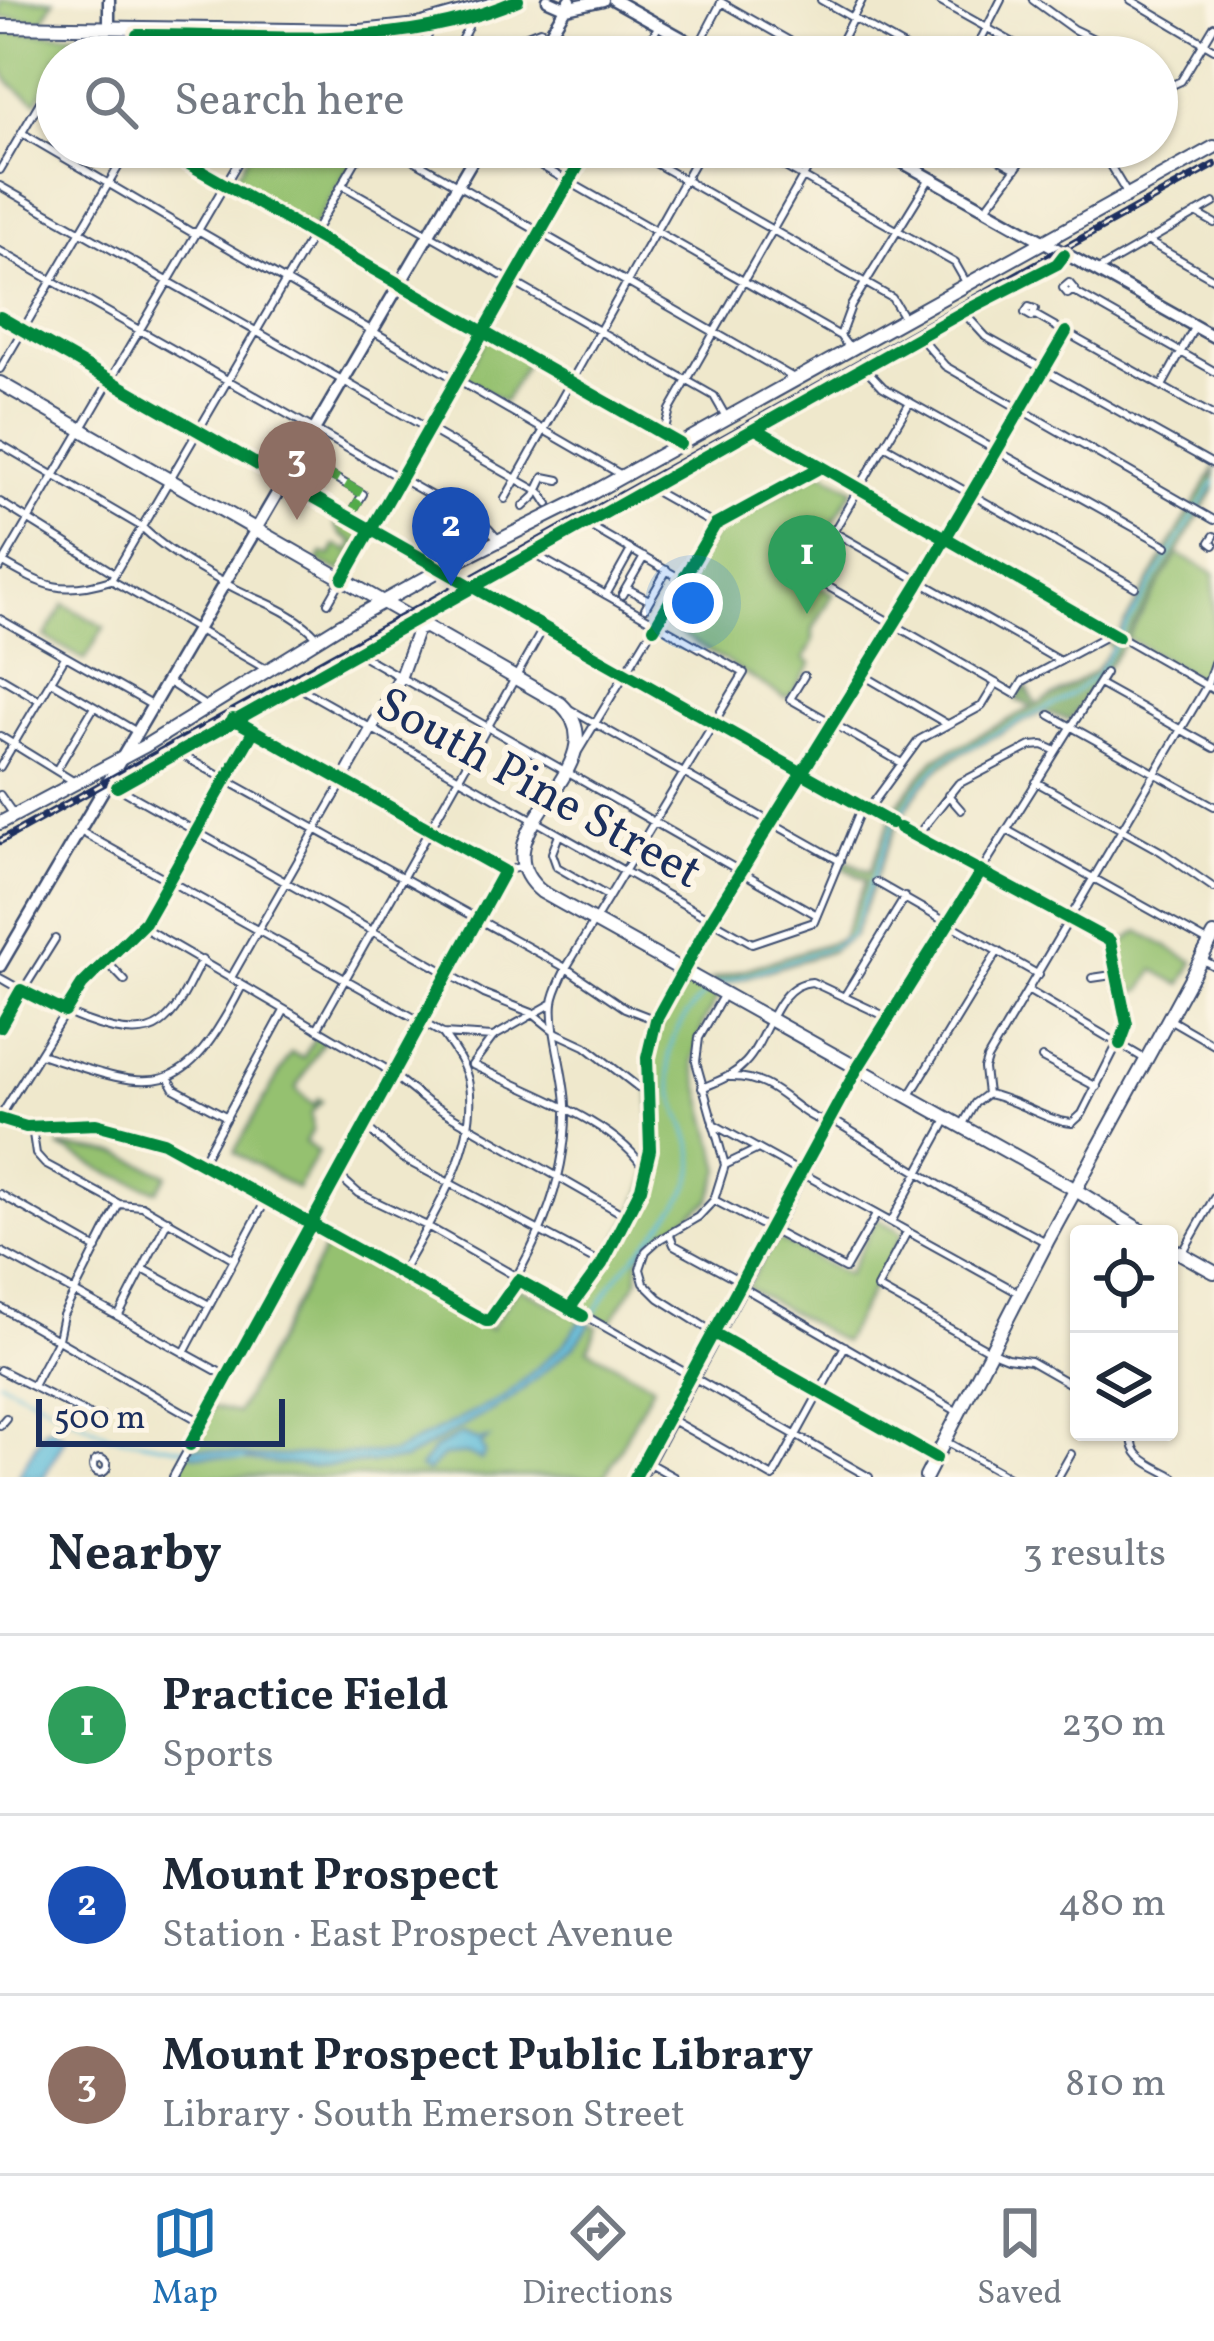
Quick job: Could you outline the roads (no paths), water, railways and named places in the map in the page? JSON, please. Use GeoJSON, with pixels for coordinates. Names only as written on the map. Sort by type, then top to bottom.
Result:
{"type":"FeatureCollection","features":[{"type":"Feature","properties":{"kind":"main road"},"geometry":{"type":"LineString","coordinates":[[109,0],[109,27]]}},
{"type":"Feature","properties":{"kind":"main road"},"geometry":{"type":"LineString","coordinates":[[0,26],[361,31],[435,22],[508,0]]}},
{"type":"Feature","properties":{"kind":"main road"},"geometry":{"type":"LineString","coordinates":[[546,36],[567,3],[603,0]]}},
{"type":"Feature","properties":{"kind":"main road"},"geometry":{"type":"LineString","coordinates":[[614,0],[678,36]]}},
{"type":"Feature","properties":{"kind":"main road"},"geometry":{"type":"LineString","coordinates":[[1178,167],[1214,147]]}},
{"type":"Feature","properties":{"kind":"main road"},"geometry":{"type":"LineString","coordinates":[[0,966],[100,795],[115,779],[124,754],[468,168]]}},
{"type":"Feature","properties":{"kind":"main road"},"geometry":{"type":"LineString","coordinates":[[912,168],[1043,243],[1063,260],[1095,272],[1214,339]]}},
{"type":"Feature","properties":{"kind":"main road"},"geometry":{"type":"LineString","coordinates":[[0,823],[497,538],[622,477],[1177,168]]}},
{"type":"Feature","properties":{"kind":"main road"},"geometry":{"type":"LineString","coordinates":[[77,781],[115,779],[178,753],[1063,260]]}},
{"type":"Feature","properties":{"kind":"main road"},"geometry":{"type":"LineString","coordinates":[[0,383],[342,574],[413,625],[435,632],[561,704],[577,725],[577,753],[524,844],[524,866],[542,892],[1132,1225]]}},
{"type":"Feature","properties":{"kind":"main road"},"geometry":{"type":"LineString","coordinates":[[927,1476],[1159,1037],[1208,962],[1212,939]]}},
{"type":"Feature","properties":{"kind":"main road"},"geometry":{"type":"LineString","coordinates":[[1041,1259],[1076,1193]]}},
{"type":"Feature","properties":{"kind":"main road"},"geometry":{"type":"LineString","coordinates":[[1178,1252],[1214,1272]]}},
{"type":"Feature","properties":{"kind":"street"},"geometry":{"type":"LineString","coordinates":[[821,0],[885,36]]}},
{"type":"Feature","properties":{"kind":"street"},"geometry":{"type":"LineString","coordinates":[[844,36],[862,0]]}},
{"type":"Feature","properties":{"kind":"street"},"geometry":{"type":"LineString","coordinates":[[937,0],[1000,36]]}},
{"type":"Feature","properties":{"kind":"street"},"geometry":{"type":"LineString","coordinates":[[983,36],[1001,0]]}},
{"type":"Feature","properties":{"kind":"street"},"geometry":{"type":"LineString","coordinates":[[1033,0],[1089,36]]}},
{"type":"Feature","properties":{"kind":"street"},"geometry":{"type":"LineString","coordinates":[[1131,0],[1214,50]]}},
{"type":"Feature","properties":{"kind":"street"},"geometry":{"type":"LineString","coordinates":[[704,36],[722,1],[782,36]]}},
{"type":"Feature","properties":{"kind":"street"},"geometry":{"type":"LineString","coordinates":[[464,36],[468,27],[465,14]]}},
{"type":"Feature","properties":{"kind":"street"},"geometry":{"type":"LineString","coordinates":[[428,36],[435,22]]}},
{"type":"Feature","properties":{"kind":"street"},"geometry":{"type":"LineString","coordinates":[[653,36],[659,25]]}},
{"type":"Feature","properties":{"kind":"street"},"geometry":{"type":"LineString","coordinates":[[1178,82],[1214,26]]}},
{"type":"Feature","properties":{"kind":"street"},"geometry":{"type":"LineString","coordinates":[[139,28],[140,36]]}},
{"type":"Feature","properties":{"kind":"street"},"geometry":{"type":"LineString","coordinates":[[191,28],[198,36]]}},
{"type":"Feature","properties":{"kind":"street"},"geometry":{"type":"LineString","coordinates":[[524,36],[537,31],[553,36]]}},
{"type":"Feature","properties":{"kind":"street"},"geometry":{"type":"LineString","coordinates":[[0,170],[36,112]]}},
{"type":"Feature","properties":{"kind":"street"},"geometry":{"type":"LineString","coordinates":[[22,133],[36,141]]}},
{"type":"Feature","properties":{"kind":"street"},"geometry":{"type":"LineString","coordinates":[[83,168],[616,468],[622,477]]}},
{"type":"Feature","properties":{"kind":"street"},"geometry":{"type":"LineString","coordinates":[[0,369],[118,168]]}},
{"type":"Feature","properties":{"kind":"street"},"geometry":{"type":"LineString","coordinates":[[196,168],[680,444]]}},
{"type":"Feature","properties":{"kind":"street"},"geometry":{"type":"LineString","coordinates":[[235,168],[1,564],[52,589],[111,578],[352,168]]}},
{"type":"Feature","properties":{"kind":"street"},"geometry":{"type":"LineString","coordinates":[[427,168],[796,379]]}},
{"type":"Feature","properties":{"kind":"street"},"geometry":{"type":"LineString","coordinates":[[545,168],[841,336],[850,349]]}},
{"type":"Feature","properties":{"kind":"street"},"geometry":{"type":"LineString","coordinates":[[328,603],[578,168]]}},
{"type":"Feature","properties":{"kind":"street"},"geometry":{"type":"LineString","coordinates":[[664,168],[892,298],[905,319]]}},
{"type":"Feature","properties":{"kind":"street"},"geometry":{"type":"LineString","coordinates":[[505,499],[692,168]]}},
{"type":"Feature","properties":{"kind":"street"},"geometry":{"type":"LineString","coordinates":[[787,168],[955,263],[968,284]]}},
{"type":"Feature","properties":{"kind":"street"},"geometry":{"type":"LineString","coordinates":[[664,432],[669,413],[808,168]]}},
{"type":"Feature","properties":{"kind":"street"},"geometry":{"type":"LineString","coordinates":[[1110,168],[1127,196]]}},
{"type":"Feature","properties":{"kind":"street"},"geometry":{"type":"LineString","coordinates":[[985,210],[1016,169]]}},
{"type":"Feature","properties":{"kind":"street"},"geometry":{"type":"LineString","coordinates":[[841,336],[849,310],[930,178]]}},
{"type":"Feature","properties":{"kind":"street"},"geometry":{"type":"LineString","coordinates":[[342,185],[714,396],[727,417]]}},
{"type":"Feature","properties":{"kind":"street"},"geometry":{"type":"LineString","coordinates":[[0,186],[535,490],[548,504]]}},
{"type":"Feature","properties":{"kind":"street"},"geometry":{"type":"LineString","coordinates":[[1095,272],[1214,202]]}},
{"type":"Feature","properties":{"kind":"street"},"geometry":{"type":"LineString","coordinates":[[1196,212],[1214,223]]}},
{"type":"Feature","properties":{"kind":"street"},"geometry":{"type":"LineString","coordinates":[[1147,241],[1214,279]]}},
{"type":"Feature","properties":{"kind":"street"},"geometry":{"type":"LineString","coordinates":[[0,251],[497,538]]}},
{"type":"Feature","properties":{"kind":"street"},"geometry":{"type":"LineString","coordinates":[[1073,291],[1214,371]]}},
{"type":"Feature","properties":{"kind":"street"},"geometry":{"type":"LineString","coordinates":[[964,313],[986,337],[1213,464]]}},
{"type":"Feature","properties":{"kind":"street"},"geometry":{"type":"LineString","coordinates":[[1034,314],[1214,416]]}},
{"type":"Feature","properties":{"kind":"street"},"geometry":{"type":"LineString","coordinates":[[0,316],[802,773],[1110,941],[1127,1024],[1082,1114],[1072,1123],[1058,1121],[987,1094]]}},
{"type":"Feature","properties":{"kind":"street"},"geometry":{"type":"LineString","coordinates":[[1162,386],[1194,328]]}},
{"type":"Feature","properties":{"kind":"street"},"geometry":{"type":"LineString","coordinates":[[569,1309],[602,1264],[645,1172],[650,1135],[647,1058],[656,1020],[711,920],[920,582],[1066,332]]}},
{"type":"Feature","properties":{"kind":"street"},"geometry":{"type":"LineString","coordinates":[[920,338],[945,366],[1214,520]]}},
{"type":"Feature","properties":{"kind":"street"},"geometry":{"type":"LineString","coordinates":[[865,368],[876,382],[1167,546]]}},
{"type":"Feature","properties":{"kind":"street"},"geometry":{"type":"LineString","coordinates":[[910,402],[807,572],[1015,694],[1023,681],[1119,637]]}},
{"type":"Feature","properties":{"kind":"street"},"geometry":{"type":"LineString","coordinates":[[755,429],[1210,688]]}},
{"type":"Feature","properties":{"kind":"street"},"geometry":{"type":"LineString","coordinates":[[0,444],[282,611],[319,639]]}},
{"type":"Feature","properties":{"kind":"street"},"geometry":{"type":"LineString","coordinates":[[884,445],[1135,587]]}},
{"type":"Feature","properties":{"kind":"street"},"geometry":{"type":"LineString","coordinates":[[299,458],[363,494],[349,517]]}},
{"type":"Feature","properties":{"kind":"street"},"geometry":{"type":"LineString","coordinates":[[577,753],[716,525],[821,467]]}},
{"type":"Feature","properties":{"kind":"street"},"geometry":{"type":"LineString","coordinates":[[523,507],[547,475],[559,480]]}},
{"type":"Feature","properties":{"kind":"street"},"geometry":{"type":"LineString","coordinates":[[652,488],[716,525]]}},
{"type":"Feature","properties":{"kind":"street"},"geometry":{"type":"LineString","coordinates":[[0,502],[111,578],[268,672]]}},
{"type":"Feature","properties":{"kind":"street"},"geometry":{"type":"LineString","coordinates":[[440,522],[449,507]]}},
{"type":"Feature","properties":{"kind":"street"},"geometry":{"type":"LineString","coordinates":[[586,524],[683,580]]}},
{"type":"Feature","properties":{"kind":"street"},"geometry":{"type":"LineString","coordinates":[[832,531],[1060,661]]}},
{"type":"Feature","properties":{"kind":"street"},"geometry":{"type":"LineString","coordinates":[[606,595],[630,552]]}},
{"type":"Feature","properties":{"kind":"street"},"geometry":{"type":"LineString","coordinates":[[254,730],[141,926],[105,960],[65,1012],[0,1118],[32,1127],[96,1124],[164,1142],[489,1321],[518,1280],[542,1230],[560,1175],[566,1110],[553,1003],[566,968],[744,673],[533,554]]}},
{"type":"Feature","properties":{"kind":"street"},"geometry":{"type":"LineString","coordinates":[[644,557],[624,591],[647,604],[667,570]]}},
{"type":"Feature","properties":{"kind":"street"},"geometry":{"type":"LineString","coordinates":[[0,619],[153,706]]}},
{"type":"Feature","properties":{"kind":"street"},"geometry":{"type":"LineString","coordinates":[[400,678],[413,625]]}},
{"type":"Feature","properties":{"kind":"street"},"geometry":{"type":"LineString","coordinates":[[317,1029],[544,627]]}},
{"type":"Feature","properties":{"kind":"street"},"geometry":{"type":"LineString","coordinates":[[232,976],[400,678],[419,632],[435,632]]}},
{"type":"Feature","properties":{"kind":"street"},"geometry":{"type":"LineString","coordinates":[[357,652],[817,915],[865,808],[900,762],[919,740],[982,706],[996,683]]}},
{"type":"Feature","properties":{"kind":"street"},"geometry":{"type":"LineString","coordinates":[[0,767],[65,657]]}},
{"type":"Feature","properties":{"kind":"street"},"geometry":{"type":"LineString","coordinates":[[987,1094],[987,1059],[1180,729],[1210,688],[1214,663]]}},
{"type":"Feature","properties":{"kind":"street"},"geometry":{"type":"LineString","coordinates":[[639,1477],[889,1018],[1105,673]]}},
{"type":"Feature","properties":{"kind":"street"},"geometry":{"type":"LineString","coordinates":[[863,675],[947,724]]}},
{"type":"Feature","properties":{"kind":"street"},"geometry":{"type":"LineString","coordinates":[[804,676],[790,699],[900,762]]}},
{"type":"Feature","properties":{"kind":"street"},"geometry":{"type":"LineString","coordinates":[[0,677],[39,700]]}},
{"type":"Feature","properties":{"kind":"street"},"geometry":{"type":"LineString","coordinates":[[51,681],[137,732]]}},
{"type":"Feature","properties":{"kind":"street"},"geometry":{"type":"LineString","coordinates":[[167,682],[207,707]]}},
{"type":"Feature","properties":{"kind":"street"},"geometry":{"type":"LineString","coordinates":[[1099,684],[1214,748]]}},
{"type":"Feature","properties":{"kind":"street","name":"South Pine Street"},"geometry":{"type":"LineString","coordinates":[[298,686],[752,943],[809,925],[817,915]]}},
{"type":"Feature","properties":{"kind":"street"},"geometry":{"type":"LineString","coordinates":[[561,704],[840,861]]}},
{"type":"Feature","properties":{"kind":"street"},"geometry":{"type":"LineString","coordinates":[[57,769],[94,706]]}},
{"type":"Feature","properties":{"kind":"street"},"geometry":{"type":"LineString","coordinates":[[1050,715],[1214,806]]}},
{"type":"Feature","properties":{"kind":"street"},"geometry":{"type":"LineString","coordinates":[[238,719],[504,871],[524,866]]}},
{"type":"Feature","properties":{"kind":"street"},"geometry":{"type":"LineString","coordinates":[[0,736],[77,781]]}},
{"type":"Feature","properties":{"kind":"street"},"geometry":{"type":"LineString","coordinates":[[916,837],[958,784],[1030,746],[1043,745],[1054,751]]}},
{"type":"Feature","properties":{"kind":"street"},"geometry":{"type":"LineString","coordinates":[[178,753],[566,968],[625,1008],[656,1020]]}},
{"type":"Feature","properties":{"kind":"street"},"geometry":{"type":"LineString","coordinates":[[115,779],[134,796],[484,994],[532,1013],[557,1033],[586,1046],[646,1094]]}},
{"type":"Feature","properties":{"kind":"street"},"geometry":{"type":"LineString","coordinates":[[1036,782],[1162,852],[1214,888]]}},
{"type":"Feature","properties":{"kind":"street"},"geometry":{"type":"LineString","coordinates":[[0,795],[14,815]]}},
{"type":"Feature","properties":{"kind":"street"},"geometry":{"type":"LineString","coordinates":[[948,795],[962,810]]}},
{"type":"Feature","properties":{"kind":"street"},"geometry":{"type":"LineString","coordinates":[[1006,830],[1212,939]]}},
{"type":"Feature","properties":{"kind":"street"},"geometry":{"type":"LineString","coordinates":[[80,831],[443,1034],[493,1037]]}},
{"type":"Feature","properties":{"kind":"street"},"geometry":{"type":"LineString","coordinates":[[559,835],[552,854],[556,867],[608,896]]}},
{"type":"Feature","properties":{"kind":"street"},"geometry":{"type":"LineString","coordinates":[[173,1477],[504,871]]}},
{"type":"Feature","properties":{"kind":"street"},"geometry":{"type":"LineString","coordinates":[[876,883],[1039,974]]}},
{"type":"Feature","properties":{"kind":"street"},"geometry":{"type":"LineString","coordinates":[[844,997],[904,897]]}},
{"type":"Feature","properties":{"kind":"street"},"geometry":{"type":"LineString","coordinates":[[141,926],[393,1074],[427,1102],[627,1216]]}},
{"type":"Feature","properties":{"kind":"street"},"geometry":{"type":"LineString","coordinates":[[0,936],[14,943]]}},
{"type":"Feature","properties":{"kind":"street"},"geometry":{"type":"LineString","coordinates":[[0,1027],[55,939]]}},
{"type":"Feature","properties":{"kind":"street"},"geometry":{"type":"LineString","coordinates":[[908,1098],[998,951]]}},
{"type":"Feature","properties":{"kind":"street"},"geometry":{"type":"LineString","coordinates":[[105,960],[125,982]]}},
{"type":"Feature","properties":{"kind":"street"},"geometry":{"type":"LineString","coordinates":[[0,978],[65,1012],[121,1031],[150,1030],[172,1013],[202,960]]}},
{"type":"Feature","properties":{"kind":"street"},"geometry":{"type":"LineString","coordinates":[[1092,978],[1119,974]]}},
{"type":"Feature","properties":{"kind":"street"},"geometry":{"type":"LineString","coordinates":[[702,1088],[744,1064],[789,990],[803,982],[889,1018]]}},
{"type":"Feature","properties":{"kind":"street"},"geometry":{"type":"LineString","coordinates":[[40,1054],[130,1081],[168,1077],[207,1049],[242,986]]}},
{"type":"Feature","properties":{"kind":"street"},"geometry":{"type":"LineString","coordinates":[[1029,991],[1147,1060]]}},
{"type":"Feature","properties":{"kind":"street"},"geometry":{"type":"LineString","coordinates":[[722,992],[699,1038],[696,1062],[724,1165],[714,1200],[698,1217],[650,1246],[642,1259],[641,1277],[659,1298],[717,1334],[936,1458]]}},
{"type":"Feature","properties":{"kind":"street"},"geometry":{"type":"LineString","coordinates":[[400,1274],[450,1184],[467,1122],[468,1066],[493,1037],[553,1003]]}},
{"type":"Feature","properties":{"kind":"street"},"geometry":{"type":"LineString","coordinates":[[202,1162],[284,1010]]}},
{"type":"Feature","properties":{"kind":"street"},"geometry":{"type":"LineString","coordinates":[[1169,1019],[1214,1045]]}},
{"type":"Feature","properties":{"kind":"street"},"geometry":{"type":"LineString","coordinates":[[443,1034],[468,1066],[566,1110],[631,1148],[645,1172]]}},
{"type":"Feature","properties":{"kind":"street"},"geometry":{"type":"LineString","coordinates":[[1042,1058],[1097,1087]]}},
{"type":"Feature","properties":{"kind":"street"},"geometry":{"type":"LineString","coordinates":[[744,1064],[746,1076]]}},
{"type":"Feature","properties":{"kind":"street"},"geometry":{"type":"LineString","coordinates":[[730,1076],[767,1082],[921,1170],[944,1188],[1047,1242]]}},
{"type":"Feature","properties":{"kind":"street"},"geometry":{"type":"LineString","coordinates":[[168,1077],[176,1089],[226,1117]]}},
{"type":"Feature","properties":{"kind":"street"},"geometry":{"type":"LineString","coordinates":[[961,1128],[975,1103],[987,1094]]}},
{"type":"Feature","properties":{"kind":"street"},"geometry":{"type":"LineString","coordinates":[[890,1223],[947,1120]]}},
{"type":"Feature","properties":{"kind":"street"},"geometry":{"type":"LineString","coordinates":[[713,1124],[1022,1294]]}},
{"type":"Feature","properties":{"kind":"street"},"geometry":{"type":"LineString","coordinates":[[32,1127],[37,1154],[45,1164],[119,1204],[142,1206],[234,1259]]}},
{"type":"Feature","properties":{"kind":"street"},"geometry":{"type":"LineString","coordinates":[[366,1127],[402,1158],[602,1264]]}},
{"type":"Feature","properties":{"kind":"street"},"geometry":{"type":"LineString","coordinates":[[631,1148],[650,1135]]}},
{"type":"Feature","properties":{"kind":"street"},"geometry":{"type":"LineString","coordinates":[[724,1165],[756,1150]]}},
{"type":"Feature","properties":{"kind":"street"},"geometry":{"type":"LineString","coordinates":[[338,1174],[358,1193],[427,1226],[869,1477]]}},
{"type":"Feature","properties":{"kind":"street"},"geometry":{"type":"LineString","coordinates":[[0,1193],[98,1250]]}},
{"type":"Feature","properties":{"kind":"street"},"geometry":{"type":"LineString","coordinates":[[1178,1246],[1214,1198]]}},
{"type":"Feature","properties":{"kind":"street"},"geometry":{"type":"LineString","coordinates":[[184,1353],[266,1200]]}},
{"type":"Feature","properties":{"kind":"street"},"geometry":{"type":"LineString","coordinates":[[714,1200],[845,1269],[876,1215]]}},
{"type":"Feature","properties":{"kind":"street"},"geometry":{"type":"LineString","coordinates":[[33,1386],[119,1204]]}},
{"type":"Feature","properties":{"kind":"street"},"geometry":{"type":"LineString","coordinates":[[119,1315],[168,1220]]}},
{"type":"Feature","properties":{"kind":"street"},"geometry":{"type":"LineString","coordinates":[[907,1232],[877,1288],[992,1352],[1030,1361],[1070,1384]]}},
{"type":"Feature","properties":{"kind":"street"},"geometry":{"type":"LineString","coordinates":[[670,1235],[674,1245],[960,1414]]}},
{"type":"Feature","properties":{"kind":"street"},"geometry":{"type":"LineString","coordinates":[[0,1251],[228,1376]]}},
{"type":"Feature","properties":{"kind":"street"},"geometry":{"type":"LineString","coordinates":[[143,1269],[209,1305]]}},
{"type":"Feature","properties":{"kind":"street"},"geometry":{"type":"LineString","coordinates":[[0,1307],[203,1423]]}},
{"type":"Feature","properties":{"kind":"street"},"geometry":{"type":"LineString","coordinates":[[670,1419],[773,1477],[845,1346]]}},
{"type":"Feature","properties":{"kind":"street"},"geometry":{"type":"LineString","coordinates":[[0,1370],[93,1417],[102,1417]]}},
{"type":"Feature","properties":{"kind":"street"},"geometry":{"type":"LineString","coordinates":[[1132,1441],[1135,1454],[1174,1477]]}},
{"type":"Feature","properties":{"kind":"street"},"geometry":{"type":"LineString","coordinates":[[945,1442],[1010,1477]]}},
{"type":"Feature","properties":{"kind":"street"},"geometry":{"type":"LineString","coordinates":[[1058,1477],[1071,1454]]}},
{"type":"Feature","properties":{"kind":"street"},"geometry":{"type":"LineString","coordinates":[[646,1462],[674,1477]]}},
{"type":"Feature","properties":{"kind":"street"},"geometry":{"type":"LineString","coordinates":[[106,1469],[119,1477]]}},
{"type":"Feature","properties":{"kind":"water"},"geometry":{"type":"Polygon","coordinates":[[[582,1320],[590,1324],[575,1345],[511,1399],[404,1460],[312,1467],[192,1454],[195,1447],[253,1457],[392,1453],[504,1397],[563,1345],[582,1320]]]}},
{"type":"Feature","properties":{"kind":"water"},"geometry":{"type":"Polygon","coordinates":[[[51,1427],[65,1438],[44,1477],[17,1477],[45,1429],[51,1427]]]}},
{"type":"Feature","properties":{"kind":"water"},"geometry":{"type":"Polygon","coordinates":[[[461,1434],[488,1439],[481,1444],[485,1453],[481,1460],[468,1454],[443,1456],[427,1472],[420,1468],[434,1449],[461,1434]]]}},
{"type":"Feature","properties":{"kind":"waterway"},"geometry":{"type":"LineString","coordinates":[[715,985],[834,946],[851,935],[893,825],[917,788],[944,759],[1063,700],[1096,676],[1214,482]]}},
{"type":"Feature","properties":{"kind":"waterway"},"geometry":{"type":"LineString","coordinates":[[590,1319],[615,1280],[679,1203],[692,1177],[692,1150],[671,1085],[670,1052],[682,1022],[708,991]]}},
{"type":"Feature","properties":{"kind":"waterway"},"geometry":{"type":"LineString","coordinates":[[0,1381],[110,1436],[197,1451]]}},
{"type":"Feature","properties":{"kind":"waterway"},"geometry":{"type":"LineString","coordinates":[[224,1455],[244,1459]]}},
{"type":"Feature","properties":{"kind":"railway"},"geometry":{"type":"LineString","coordinates":[[0,841],[1214,165]]}},
{"type":"Feature","properties":{"kind":"place","name":"Mount Prospect Public Library"},"geometry":{"type":"Point","coordinates":[297,520]}},
{"type":"Feature","properties":{"kind":"place","name":"Mount Prospect"},"geometry":{"type":"Point","coordinates":[451,586]}},
{"type":"Feature","properties":{"kind":"place","name":"Practice Field"},"geometry":{"type":"Point","coordinates":[807,614]}}]}
